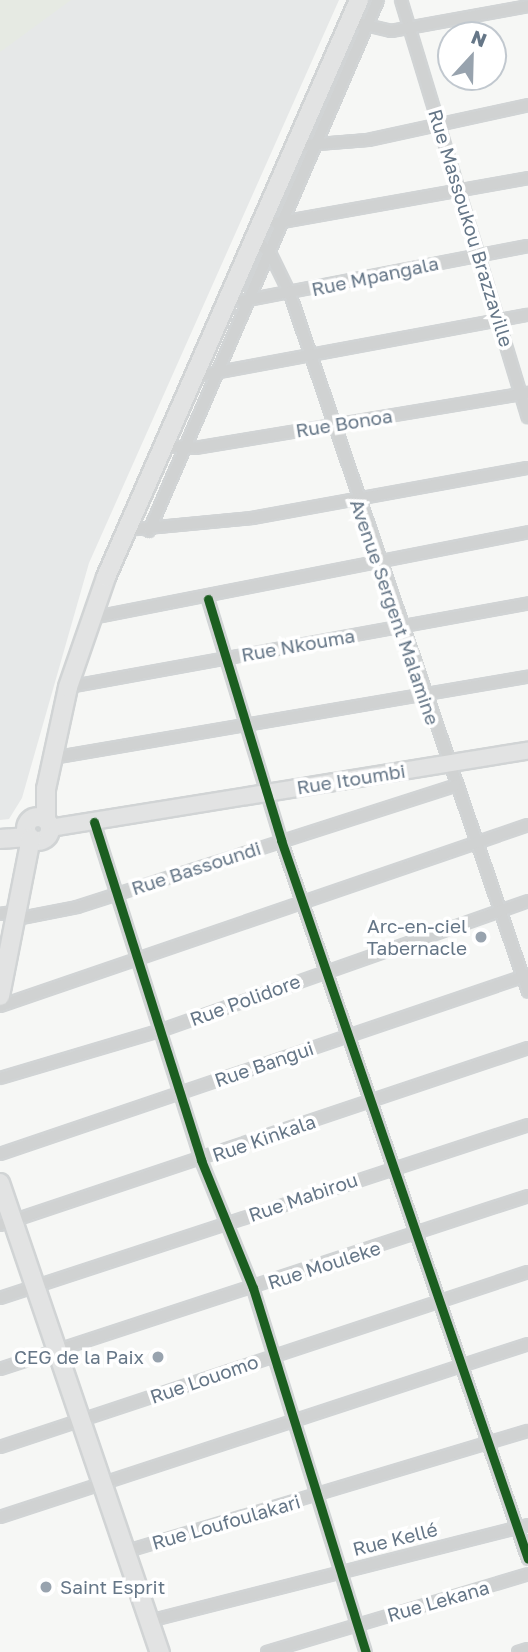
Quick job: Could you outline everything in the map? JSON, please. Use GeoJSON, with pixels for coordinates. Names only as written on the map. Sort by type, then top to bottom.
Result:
{"type":"FeatureCollection","features":[{"type":"Feature","properties":{"kind":"main road"},"geometry":{"type":"LineString","coordinates":[[0,996],[11,915],[25,881],[68,687],[91,618],[189,378],[359,0]]}},
{"type":"Feature","properties":{"kind":"main road"},"geometry":{"type":"LineString","coordinates":[[0,833],[37,829]]}},
{"type":"Feature","properties":{"kind":"main road"},"geometry":{"type":"LineString","coordinates":[[0,839],[37,829]]}},
{"type":"Feature","properties":{"kind":"main road"},"geometry":{"type":"LineString","coordinates":[[0,1183],[7,1223],[36,1286],[160,1652]]}},
{"type":"Feature","properties":{"kind":"street"},"geometry":{"type":"LineString","coordinates":[[149,531],[218,374],[279,223],[316,145],[378,0]]}},
{"type":"Feature","properties":{"kind":"street","name":"Rue Massoukou Brazzaville"},"geometry":{"type":"LineString","coordinates":[[401,0],[499,321],[524,394],[528,417]]}},
{"type":"Feature","properties":{"kind":"street"},"geometry":{"type":"LineString","coordinates":[[349,21],[368,27],[410,27],[528,6]]}},
{"type":"Feature","properties":{"kind":"street"},"geometry":{"type":"LineString","coordinates":[[293,146],[316,145],[439,125],[528,105]]}},
{"type":"Feature","properties":{"kind":"street"},"geometry":{"type":"LineString","coordinates":[[257,231],[279,223],[461,193],[528,178]]}},
{"type":"Feature","properties":{"kind":"street","name":"Avenue Sergent Malamine"},"geometry":{"type":"LineString","coordinates":[[257,231],[290,294],[377,563],[402,626],[498,911],[525,976],[528,992]]}},
{"type":"Feature","properties":{"kind":"street","name":"Rue Mpangala"},"geometry":{"type":"LineString","coordinates":[[222,304],[290,294],[528,246]]}},
{"type":"Feature","properties":{"kind":"street"},"geometry":{"type":"LineString","coordinates":[[189,378],[528,315]]}},
{"type":"Feature","properties":{"kind":"street","name":"Rue Bonoa"},"geometry":{"type":"LineString","coordinates":[[160,446],[184,447],[524,394]]}},
{"type":"Feature","properties":{"kind":"street"},"geometry":{"type":"LineString","coordinates":[[125,530],[149,531],[356,500],[528,468]]}},
{"type":"Feature","properties":{"kind":"street"},"geometry":{"type":"LineString","coordinates":[[91,618],[208,598],[528,532]]}},
{"type":"Feature","properties":{"kind":"street"},"geometry":{"type":"LineString","coordinates":[[208,598],[221,659],[247,728],[281,840],[352,1033],[461,1367],[524,1526],[528,1559]]}},
{"type":"Feature","properties":{"kind":"street","name":"Rue Nkouma"},"geometry":{"type":"LineString","coordinates":[[68,687],[528,603]]}},
{"type":"Feature","properties":{"kind":"street"},"geometry":{"type":"LineString","coordinates":[[52,758],[247,728],[424,693],[528,677]]}},
{"type":"Feature","properties":{"kind":"street","name":"Rue Itoumbi"},"geometry":{"type":"LineString","coordinates":[[37,829],[528,751]]}},
{"type":"Feature","properties":{"kind":"street","name":"Rue Bassoundi"},"geometry":{"type":"LineString","coordinates":[[11,915],[113,895],[455,786]]}},
{"type":"Feature","properties":{"kind":"street"},"geometry":{"type":"LineString","coordinates":[[94,822],[113,895],[162,1030],[201,1160],[253,1289],[316,1497],[360,1624],[366,1652]]}},
{"type":"Feature","properties":{"kind":"street"},"geometry":{"type":"LineString","coordinates":[[0,1006],[305,906],[474,842],[528,825]]}},
{"type":"Feature","properties":{"kind":"street","name":"Rue Polidore"},"geometry":{"type":"LineString","coordinates":[[0,1078],[162,1030],[528,901]]}},
{"type":"Feature","properties":{"kind":"street","name":"Rue Bangui"},"geometry":{"type":"LineString","coordinates":[[0,1154],[525,976]]}},
{"type":"Feature","properties":{"kind":"street","name":"Rue Kinkala"},"geometry":{"type":"LineString","coordinates":[[7,1223],[528,1048]]}},
{"type":"Feature","properties":{"kind":"street","name":"Rue Mabirou"},"geometry":{"type":"LineString","coordinates":[[0,1298],[395,1166],[528,1125]]}},
{"type":"Feature","properties":{"kind":"street","name":"Rue Mouleke"},"geometry":{"type":"LineString","coordinates":[[0,1369],[253,1289],[528,1196]]}},
{"type":"Feature","properties":{"kind":"street","name":"Rue Louomo"},"geometry":{"type":"LineString","coordinates":[[0,1447],[528,1272]]}},
{"type":"Feature","properties":{"kind":"street"},"geometry":{"type":"LineString","coordinates":[[0,1517],[293,1423],[528,1343]]}},
{"type":"Feature","properties":{"kind":"street","name":"Rue Loufoulakari"},"geometry":{"type":"LineString","coordinates":[[124,1552],[316,1497],[528,1431]]}},
{"type":"Feature","properties":{"kind":"street","name":"Rue Kellé"},"geometry":{"type":"LineString","coordinates":[[149,1621],[524,1526]]}},
{"type":"Feature","properties":{"kind":"street","name":"Rue Lekana"},"geometry":{"type":"LineString","coordinates":[[267,1652],[528,1574]]}},
{"type":"Feature","properties":{"kind":"street"},"geometry":{"type":"LineString","coordinates":[[518,1652],[528,1649]]}},
{"type":"Feature","properties":{"kind":"shaded area"},"geometry":{"type":"Polygon","coordinates":[[[0,0],[339,0],[89,563],[22,798],[9,819],[0,820],[0,0]]]}},
{"type":"Feature","properties":{"kind":"shaded area"},"geometry":{"type":"Polygon","coordinates":[[[0,0],[71,0],[0,52],[0,0]]]}},
{"type":"Feature","properties":{"kind":"cycle path"},"geometry":{"type":"LineString","coordinates":[[208,599],[281,840],[528,1559]]}},
{"type":"Feature","properties":{"kind":"cycle path"},"geometry":{"type":"LineString","coordinates":[[94,822],[201,1160],[253,1288],[366,1652]]}},
{"type":"Feature","properties":{"kind":"place","name":"Arc-en-ciel Tabernacle"},"geometry":{"type":"Point","coordinates":[481,937]}},
{"type":"Feature","properties":{"kind":"place","name":"CEG de la Paix"},"geometry":{"type":"Point","coordinates":[158,1357]}},
{"type":"Feature","properties":{"kind":"place","name":"Saint Esprit"},"geometry":{"type":"Point","coordinates":[46,1587]}}]}
